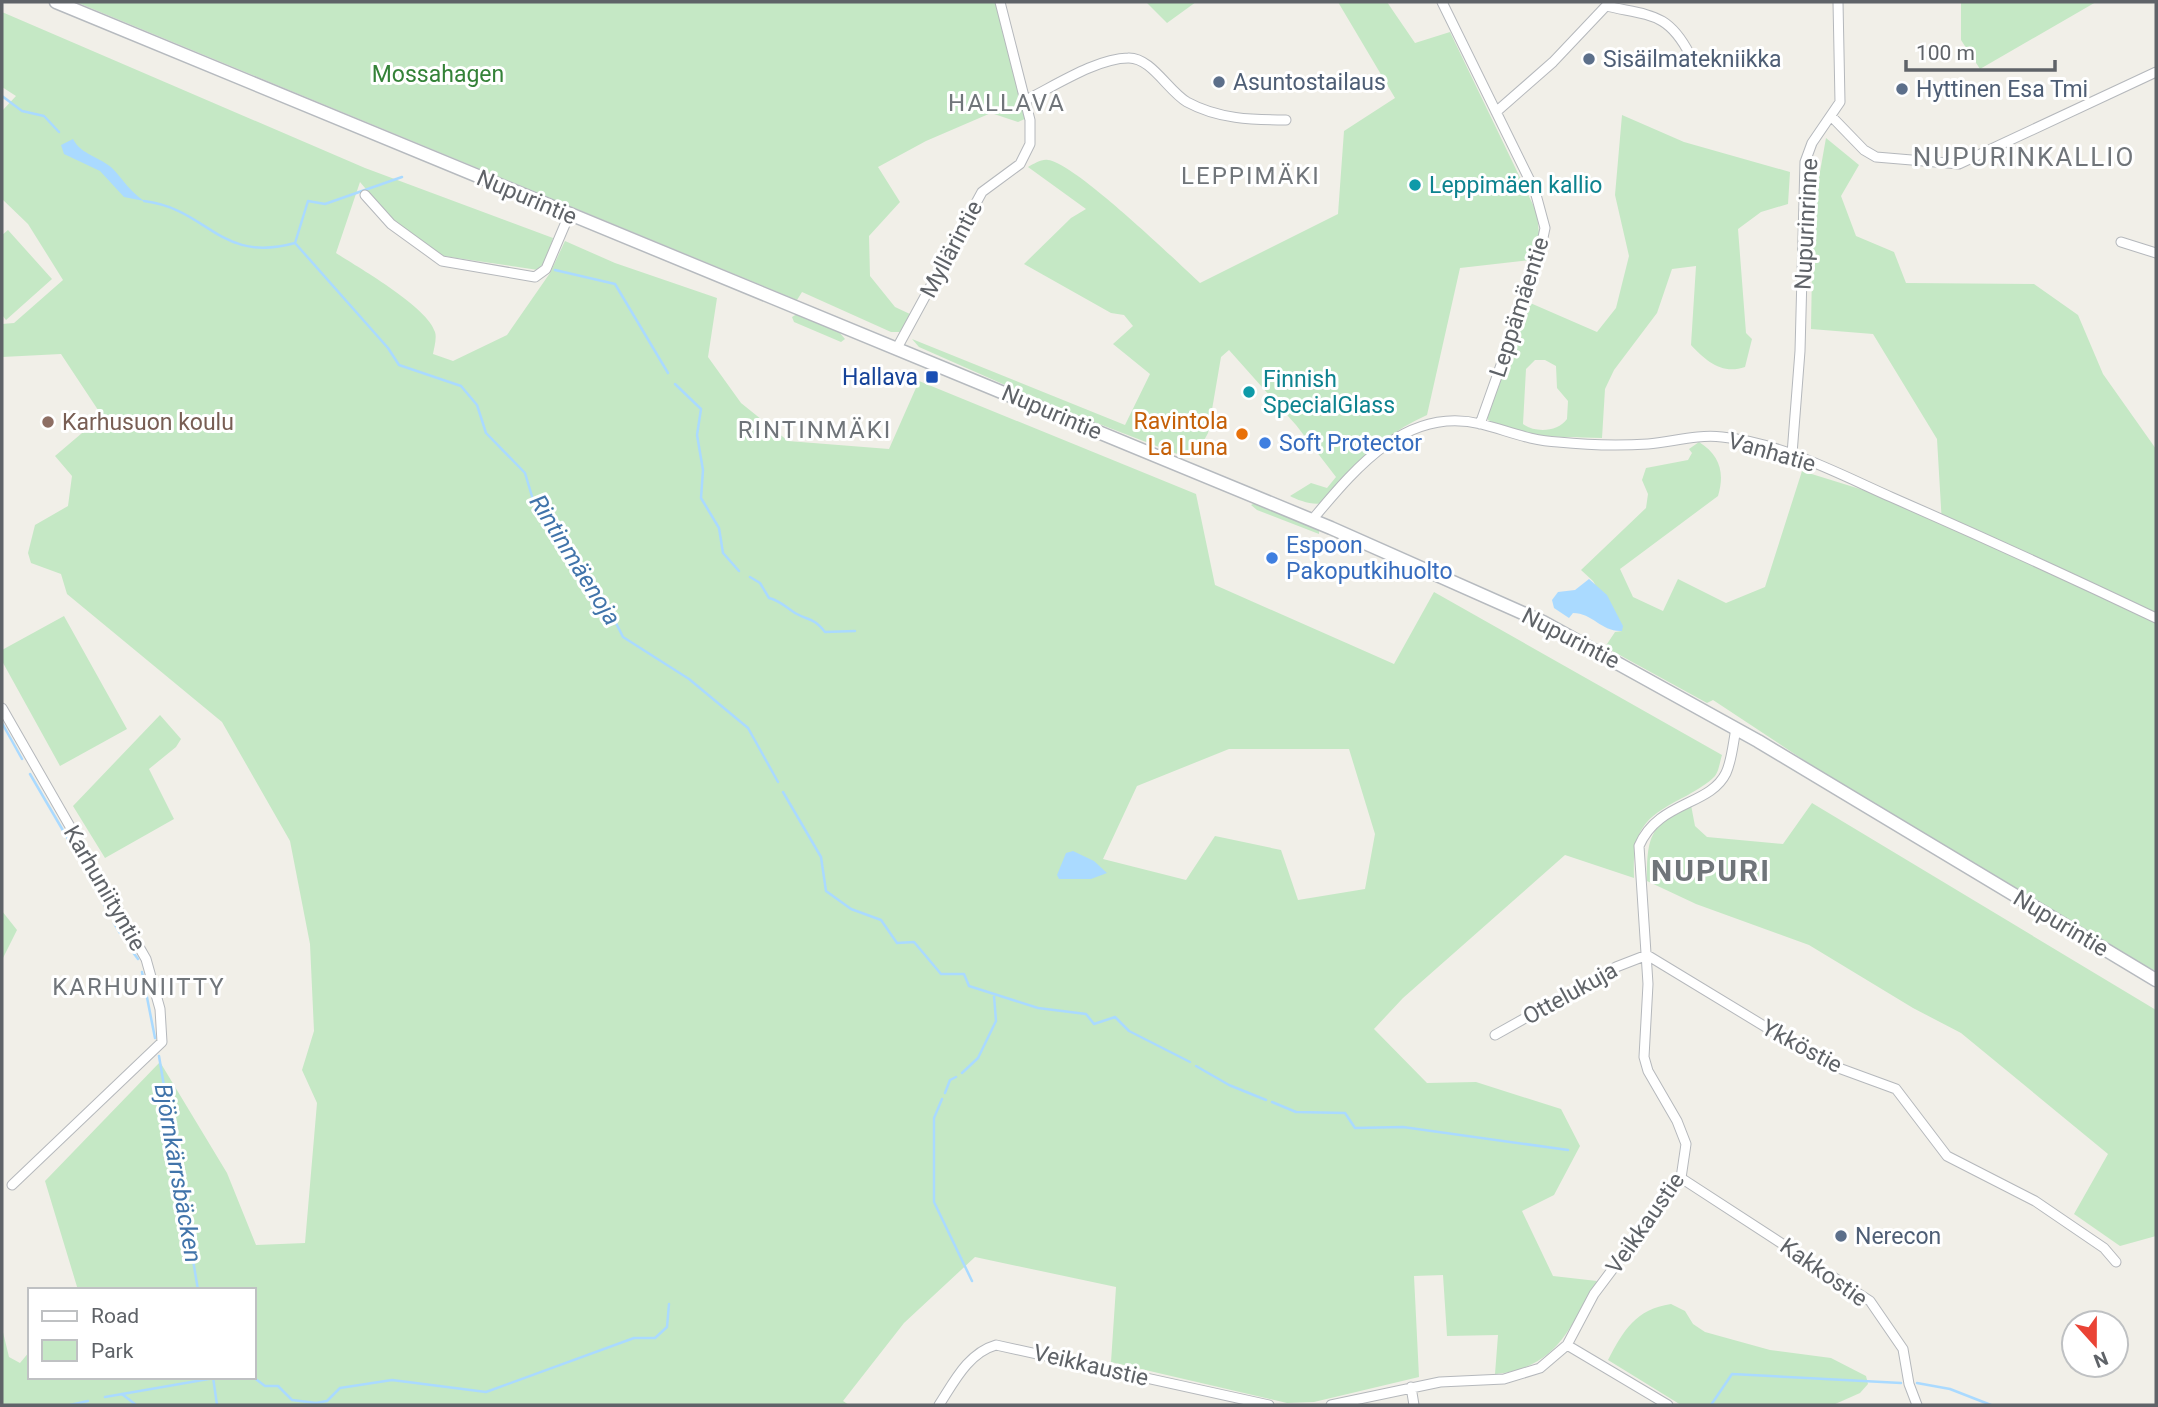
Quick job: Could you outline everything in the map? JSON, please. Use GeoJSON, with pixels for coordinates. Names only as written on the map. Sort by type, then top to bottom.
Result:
{"type":"FeatureCollection","features":[{"type":"Feature","properties":{"kind":"main road","name":"Nupurintie"},"geometry":{"type":"LineString","coordinates":[[56,2],[1312,520],[1543,622],[1736,729],[2156,980]]}},
{"type":"Feature","properties":{"kind":"street","name":"Myllärintie"},"geometry":{"type":"LineString","coordinates":[[897,348],[982,192],[1020,164],[1026,154],[1031,126],[1000,2]]}},
{"type":"Feature","properties":{"kind":"street","name":"Leppämäentie"},"geometry":{"type":"LineString","coordinates":[[1442,2],[1535,191],[1545,228],[1538,261],[1480,424]]}},
{"type":"Feature","properties":{"kind":"street","name":"Nupurinrinne"},"geometry":{"type":"LineString","coordinates":[[1792,454],[1800,351],[1805,162],[1812,143],[1840,102],[1842,90],[1838,2]]}},
{"type":"Feature","properties":{"kind":"street"},"geometry":{"type":"LineString","coordinates":[[1496,112],[1553,62],[1607,4],[1664,21],[1675,29],[1690,55]]}},
{"type":"Feature","properties":{"kind":"street"},"geometry":{"type":"LineString","coordinates":[[1024,101],[1099,65],[1131,58],[1146,64],[1171,90],[1198,107],[1246,120],[1286,120]]}},
{"type":"Feature","properties":{"kind":"street"},"geometry":{"type":"LineString","coordinates":[[1832,116],[1864,150],[1876,157],[1959,164],[2156,72]]}},
{"type":"Feature","properties":{"kind":"street"},"geometry":{"type":"LineString","coordinates":[[365,195],[391,224],[442,261],[536,277],[546,269],[569,215]]}},
{"type":"Feature","properties":{"kind":"street"},"geometry":{"type":"LineString","coordinates":[[2121,242],[2156,253]]}},
{"type":"Feature","properties":{"kind":"street","name":"Vanhatie"},"geometry":{"type":"LineString","coordinates":[[1312,520],[1342,483],[1392,439],[1431,422],[1446,420],[1480,424],[1557,442],[1647,444],[1721,437],[1792,454],[2042,563],[2156,618]]}},
{"type":"Feature","properties":{"kind":"street","name":"Karhuniityntie"},"geometry":{"type":"LineString","coordinates":[[2,708],[146,959],[160,1009],[162,1042],[12,1185]]}},
{"type":"Feature","properties":{"kind":"street","name":"Veikkaustie"},"geometry":{"type":"LineString","coordinates":[[1331,1405],[1411,1387],[1523,1375],[1540,1368],[1567,1346],[1594,1294],[1681,1178],[1686,1144],[1677,1121],[1651,1078],[1644,1057],[1647,956],[1639,846],[1643,837],[1668,811],[1700,796],[1725,774],[1736,729]]}},
{"type":"Feature","properties":{"kind":"street","name":"Ottelukuja"},"geometry":{"type":"LineString","coordinates":[[1495,1035],[1616,967],[1647,956]]}},
{"type":"Feature","properties":{"kind":"street","name":"Ykköstie"},"geometry":{"type":"LineString","coordinates":[[1647,956],[1825,1063],[1896,1088],[1947,1156],[2035,1201],[2104,1248],[2116,1262]]}},
{"type":"Feature","properties":{"kind":"street","name":"Kakkostie"},"geometry":{"type":"LineString","coordinates":[[1681,1178],[1870,1301],[1903,1349],[1909,1384],[1917,1405]]}},
{"type":"Feature","properties":{"kind":"street","name":"Veikkaustie"},"geometry":{"type":"LineString","coordinates":[[939,1405],[959,1374],[974,1358],[986,1348],[996,1345],[1269,1405]]}},
{"type":"Feature","properties":{"kind":"street"},"geometry":{"type":"LineString","coordinates":[[1567,1346],[1668,1405]]}},
{"type":"Feature","properties":{"kind":"street"},"geometry":{"type":"LineString","coordinates":[[1411,1387],[1414,1405]]}},
{"type":"Feature","properties":{"kind":"green space","name":"Mossahagen"},"geometry":{"type":"Polygon","coordinates":[[[76,2],[996,2],[1027,118],[1018,122],[991,113],[926,141],[878,167],[900,202],[869,236],[870,276],[895,307],[912,315],[900,332],[891,332],[802,292],[797,300],[76,2]]]}},
{"type":"Feature","properties":{"kind":"green space"},"geometry":{"type":"Polygon","coordinates":[[[1146,2],[1196,2],[1167,23],[1146,2]]]}},
{"type":"Feature","properties":{"kind":"green space"},"geometry":{"type":"Polygon","coordinates":[[[1338,2],[1387,2],[1415,43],[1450,32],[1537,213],[1539,234],[1530,260],[1460,268],[1427,415],[1393,434],[1372,450],[1343,477],[1325,501],[1319,504],[1310,503],[1290,496],[1311,483],[1327,488],[1336,477],[1296,425],[1229,350],[1221,357],[1208,433],[1195,457],[1188,454],[1185,457],[1055,407],[919,347],[912,339],[1125,425],[1150,374],[1113,344],[1133,326],[1124,315],[1111,313],[1024,264],[1071,218],[1086,209],[1028,167],[1048,160],[1080,177],[1200,283],[1338,214],[1344,131],[1395,98],[1338,2]]]}},
{"type":"Feature","properties":{"kind":"green space"},"geometry":{"type":"Polygon","coordinates":[[[1961,2],[2096,2],[1980,69],[1961,40],[1961,2]]]}},
{"type":"Feature","properties":{"kind":"green space"},"geometry":{"type":"Polygon","coordinates":[[[2,12],[365,168],[553,238],[547,260],[538,270],[443,256],[392,220],[360,182],[336,253],[392,289],[420,311],[435,332],[433,354],[453,361],[507,335],[550,273],[565,241],[615,263],[717,298],[708,357],[741,403],[788,441],[889,449],[919,381],[1196,494],[1215,585],[1394,664],[1434,592],[1722,755],[1718,771],[1712,779],[1661,810],[1644,826],[1636,847],[1634,878],[1565,855],[1403,998],[1374,1029],[1427,1083],[1476,1082],[1561,1109],[1580,1146],[1554,1195],[1522,1211],[1553,1276],[1597,1281],[1559,1343],[1533,1364],[1495,1374],[1498,1335],[1447,1336],[1443,1275],[1414,1276],[1419,1377],[1314,1402],[1287,1403],[1111,1362],[1116,1287],[975,1257],[904,1323],[843,1401],[849,1405],[2,1405],[2,1328],[9,1357],[20,1363],[28,1353],[28,1379],[256,1379],[256,1288],[77,1288],[45,1181],[160,1062],[227,1173],[256,1245],[305,1243],[317,1103],[302,1070],[314,1031],[310,944],[290,841],[222,722],[67,594],[61,574],[31,563],[28,553],[35,525],[68,506],[72,476],[55,456],[102,416],[61,354],[2,357],[2,324],[14,323],[63,280],[28,224],[2,199],[2,111],[16,96],[2,87],[2,12]],[[1229,749],[1137,786],[1103,859],[1186,880],[1215,836],[1281,850],[1298,900],[1365,889],[1375,834],[1349,749],[1229,749]]]}},
{"type":"Feature","properties":{"kind":"green space"},"geometry":{"type":"Polygon","coordinates":[[[1622,115],[1684,142],[1790,172],[1788,204],[1761,212],[1738,229],[1746,333],[1752,339],[1745,367],[1722,368],[1709,361],[1691,345],[1696,266],[1672,269],[1657,313],[1614,370],[1605,389],[1602,438],[1529,434],[1488,420],[1487,415],[1528,302],[1597,332],[1616,308],[1629,256],[1615,195],[1622,115]],[[1535,360],[1526,369],[1523,424],[1540,430],[1558,427],[1567,419],[1568,401],[1557,388],[1556,366],[1545,360],[1535,360]]]}},
{"type":"Feature","properties":{"kind":"green space"},"geometry":{"type":"Polygon","coordinates":[[[1826,138],[1859,165],[1841,196],[1856,236],[1894,252],[1906,283],[2034,284],[2078,315],[2103,374],[2156,449],[2156,971],[2123,955],[1858,796],[1713,700],[1707,703],[1605,647],[1615,632],[1622,631],[1593,581],[1581,570],[1646,508],[1648,494],[1642,480],[1646,468],[1688,460],[1692,453],[1689,449],[1699,442],[1712,453],[1719,465],[1721,480],[1718,496],[1620,569],[1633,597],[1663,611],[1678,579],[1726,603],[1765,587],[1802,471],[1873,493],[1942,524],[1937,439],[1873,334],[1811,329],[1813,211],[1826,138]]]}},
{"type":"Feature","properties":{"kind":"green space"},"geometry":{"type":"Polygon","coordinates":[[[8,230],[52,279],[6,320],[2,315],[2,235],[8,230]]]}},
{"type":"Feature","properties":{"kind":"green space"},"geometry":{"type":"Polygon","coordinates":[[[797,314],[839,332],[845,339],[841,342],[794,322],[792,317],[797,314]]]}},
{"type":"Feature","properties":{"kind":"green space"},"geometry":{"type":"Polygon","coordinates":[[[1255,503],[1319,530],[1319,534],[1257,510],[1251,505],[1255,503]]]}},
{"type":"Feature","properties":{"kind":"green space"},"geometry":{"type":"Polygon","coordinates":[[[64,616],[127,729],[60,766],[2,661],[2,650],[64,616]]]}},
{"type":"Feature","properties":{"kind":"green space"},"geometry":{"type":"Polygon","coordinates":[[[160,715],[181,739],[176,747],[149,769],[174,819],[105,858],[73,806],[160,715]]]}},
{"type":"Feature","properties":{"kind":"green space"},"geometry":{"type":"Polygon","coordinates":[[[1812,803],[2156,1010],[2156,1236],[2120,1246],[2074,1214],[2108,1154],[1961,1033],[1913,1008],[1809,945],[1696,904],[1647,881],[1648,853],[1654,834],[1667,819],[1691,805],[1695,826],[1707,837],[1783,844],[1812,803]]]}},
{"type":"Feature","properties":{"kind":"green space"},"geometry":{"type":"Polygon","coordinates":[[[2,911],[17,930],[2,960],[2,911]]]}},
{"type":"Feature","properties":{"kind":"green space"},"geometry":{"type":"Polygon","coordinates":[[[1671,1304],[1685,1311],[1693,1324],[1705,1332],[1770,1350],[1831,1358],[1866,1376],[1868,1384],[1860,1393],[1833,1405],[1681,1405],[1608,1360],[1632,1323],[1648,1311],[1671,1304]]]}},
{"type":"Feature","properties":{"kind":"water"},"geometry":{"type":"Polygon","coordinates":[[[73,139],[81,149],[113,169],[144,201],[124,197],[100,171],[64,154],[61,145],[73,139]]]}},
{"type":"Feature","properties":{"kind":"water"},"geometry":{"type":"Polygon","coordinates":[[[1589,579],[1607,595],[1623,626],[1622,631],[1608,629],[1580,614],[1573,613],[1569,618],[1554,608],[1552,600],[1558,592],[1575,590],[1589,579]]]}},
{"type":"Feature","properties":{"kind":"water"},"geometry":{"type":"Polygon","coordinates":[[[1073,851],[1094,861],[1107,873],[1091,879],[1059,879],[1057,875],[1066,853],[1073,851]]]}},
{"type":"Feature","properties":{"kind":"waterway","name":"Rintinmäenoja"},"geometry":{"type":"LineString","coordinates":[[2,96],[22,111],[44,116],[59,132]]}},
{"type":"Feature","properties":{"kind":"waterway"},"geometry":{"type":"LineString","coordinates":[[295,243],[308,201],[325,204],[402,177]]}},
{"type":"Feature","properties":{"kind":"waterway","name":"Rintinmäenoja"},"geometry":{"type":"LineString","coordinates":[[144,201],[166,206],[231,241],[248,246],[269,248],[295,243]]}},
{"type":"Feature","properties":{"kind":"waterway","name":"Rintinmäenoja"},"geometry":{"type":"LineString","coordinates":[[295,243],[388,348],[399,365],[461,386],[477,405],[486,433],[525,473],[534,503],[568,558],[602,595],[623,637],[689,679],[748,728],[778,782]]}},
{"type":"Feature","properties":{"kind":"waterway"},"geometry":{"type":"LineString","coordinates":[[555,270],[615,284],[668,373]]}},
{"type":"Feature","properties":{"kind":"waterway"},"geometry":{"type":"LineString","coordinates":[[675,384],[701,409],[697,435],[703,470],[701,498],[719,528],[723,553],[739,571]]}},
{"type":"Feature","properties":{"kind":"waterway"},"geometry":{"type":"LineString","coordinates":[[750,577],[760,583],[769,598],[814,622],[825,632],[855,631]]}},
{"type":"Feature","properties":{"kind":"waterway","name":"Björnkärrsbäcken"},"geometry":{"type":"LineString","coordinates":[[2,723],[22,759]]}},
{"type":"Feature","properties":{"kind":"waterway","name":"Björnkärrsbäcken"},"geometry":{"type":"LineString","coordinates":[[30,774],[75,851]]}},
{"type":"Feature","properties":{"kind":"waterway","name":"Rintinmäenoja"},"geometry":{"type":"LineString","coordinates":[[783,792],[821,857],[826,891],[851,909],[881,920],[897,943],[914,942],[941,974],[964,974],[969,986],[1038,1008],[1086,1014],[1094,1024],[1115,1017],[1129,1031],[1190,1062]]}},
{"type":"Feature","properties":{"kind":"waterway","name":"Björnkärrsbäcken"},"geometry":{"type":"LineString","coordinates":[[83,866],[106,908]]}},
{"type":"Feature","properties":{"kind":"waterway","name":"Björnkärrsbäcken"},"geometry":{"type":"LineString","coordinates":[[114,923],[120,933]]}},
{"type":"Feature","properties":{"kind":"waterway","name":"Björnkärrsbäcken"},"geometry":{"type":"LineString","coordinates":[[129,947],[138,959]]}},
{"type":"Feature","properties":{"kind":"waterway","name":"Björnkärrsbäcken"},"geometry":{"type":"LineString","coordinates":[[142,972],[155,1038]]}},
{"type":"Feature","properties":{"kind":"waterway"},"geometry":{"type":"LineString","coordinates":[[962,1073],[978,1058],[996,1021],[994,996]]}},
{"type":"Feature","properties":{"kind":"waterway","name":"Björnkärrsbäcken"},"geometry":{"type":"LineString","coordinates":[[159,1056],[198,1288]]}},
{"type":"Feature","properties":{"kind":"waterway"},"geometry":{"type":"LineString","coordinates":[[1196,1066],[1229,1085],[1266,1100]]}},
{"type":"Feature","properties":{"kind":"waterway"},"geometry":{"type":"LineString","coordinates":[[945,1093],[950,1080],[956,1077]]}},
{"type":"Feature","properties":{"kind":"waterway"},"geometry":{"type":"LineString","coordinates":[[942,1099],[934,1118],[934,1202],[972,1281]]}},
{"type":"Feature","properties":{"kind":"waterway"},"geometry":{"type":"LineString","coordinates":[[1272,1102],[1296,1112],[1345,1113],[1355,1128],[1403,1127],[1568,1150]]}},
{"type":"Feature","properties":{"kind":"waterway"},"geometry":{"type":"LineString","coordinates":[[256,1379],[265,1386],[278,1386],[292,1400],[316,1403],[327,1401],[340,1388],[392,1380],[486,1392],[634,1338],[655,1338],[667,1327],[669,1304]]}},
{"type":"Feature","properties":{"kind":"waterway"},"geometry":{"type":"LineString","coordinates":[[1711,1405],[1732,1374],[1901,1383]]}},
{"type":"Feature","properties":{"kind":"waterway"},"geometry":{"type":"LineString","coordinates":[[105,1397],[208,1379]]}},
{"type":"Feature","properties":{"kind":"waterway","name":"Björnkärrsbäcken"},"geometry":{"type":"LineString","coordinates":[[213,1379],[217,1405]]}},
{"type":"Feature","properties":{"kind":"waterway"},"geometry":{"type":"LineString","coordinates":[[1917,1383],[1950,1389],[1991,1405]]}},
{"type":"Feature","properties":{"kind":"waterway"},"geometry":{"type":"LineString","coordinates":[[122,1394],[136,1405]]}},
{"type":"Feature","properties":{"kind":"waterway"},"geometry":{"type":"LineString","coordinates":[[70,1405],[88,1401]]}},
{"type":"Feature","properties":{"kind":"place","name":"Sisäilmatekniikka"},"geometry":{"type":"Point","coordinates":[1589,59]}},
{"type":"Feature","properties":{"kind":"place","name":"Asuntostailaus"},"geometry":{"type":"Point","coordinates":[1219,82]}},
{"type":"Feature","properties":{"kind":"place","name":"Hyttinen Esa Tmi"},"geometry":{"type":"Point","coordinates":[1902,89]}},
{"type":"Feature","properties":{"kind":"place","name":"Leppimäen kallio"},"geometry":{"type":"Point","coordinates":[1415,185]}},
{"type":"Feature","properties":{"kind":"place","name":"Hallava"},"geometry":{"type":"Point","coordinates":[932,377]}},
{"type":"Feature","properties":{"kind":"place","name":"Finnish SpecialGlass"},"geometry":{"type":"Point","coordinates":[1249,392]}},
{"type":"Feature","properties":{"kind":"place","name":"Karhusuon koulu"},"geometry":{"type":"Point","coordinates":[48,422]}},
{"type":"Feature","properties":{"kind":"place","name":"Ravintola La Luna"},"geometry":{"type":"Point","coordinates":[1242,434]}},
{"type":"Feature","properties":{"kind":"place","name":"Soft Protector"},"geometry":{"type":"Point","coordinates":[1265,443]}},
{"type":"Feature","properties":{"kind":"place","name":"Espoon Pakoputkihuolto"},"geometry":{"type":"Point","coordinates":[1272,558]}},
{"type":"Feature","properties":{"kind":"place","name":"Nerecon"},"geometry":{"type":"Point","coordinates":[1841,1236]}},
{"type":"Feature","properties":{"kind":"district","name":"HALLAVA"},"geometry":{"type":"Point","coordinates":[1007,103]}},
{"type":"Feature","properties":{"kind":"district","name":"NUPURINKALLIO"},"geometry":{"type":"Point","coordinates":[2024,157]}},
{"type":"Feature","properties":{"kind":"district","name":"LEPPIMÄKI"},"geometry":{"type":"Point","coordinates":[1251,176]}},
{"type":"Feature","properties":{"kind":"district","name":"RINTINMÄKI"},"geometry":{"type":"Point","coordinates":[815,430]}},
{"type":"Feature","properties":{"kind":"district","name":"NUPURI"},"geometry":{"type":"Point","coordinates":[1711,871]}},
{"type":"Feature","properties":{"kind":"district","name":"KARHUNIITTY"},"geometry":{"type":"Point","coordinates":[139,987]}}]}
